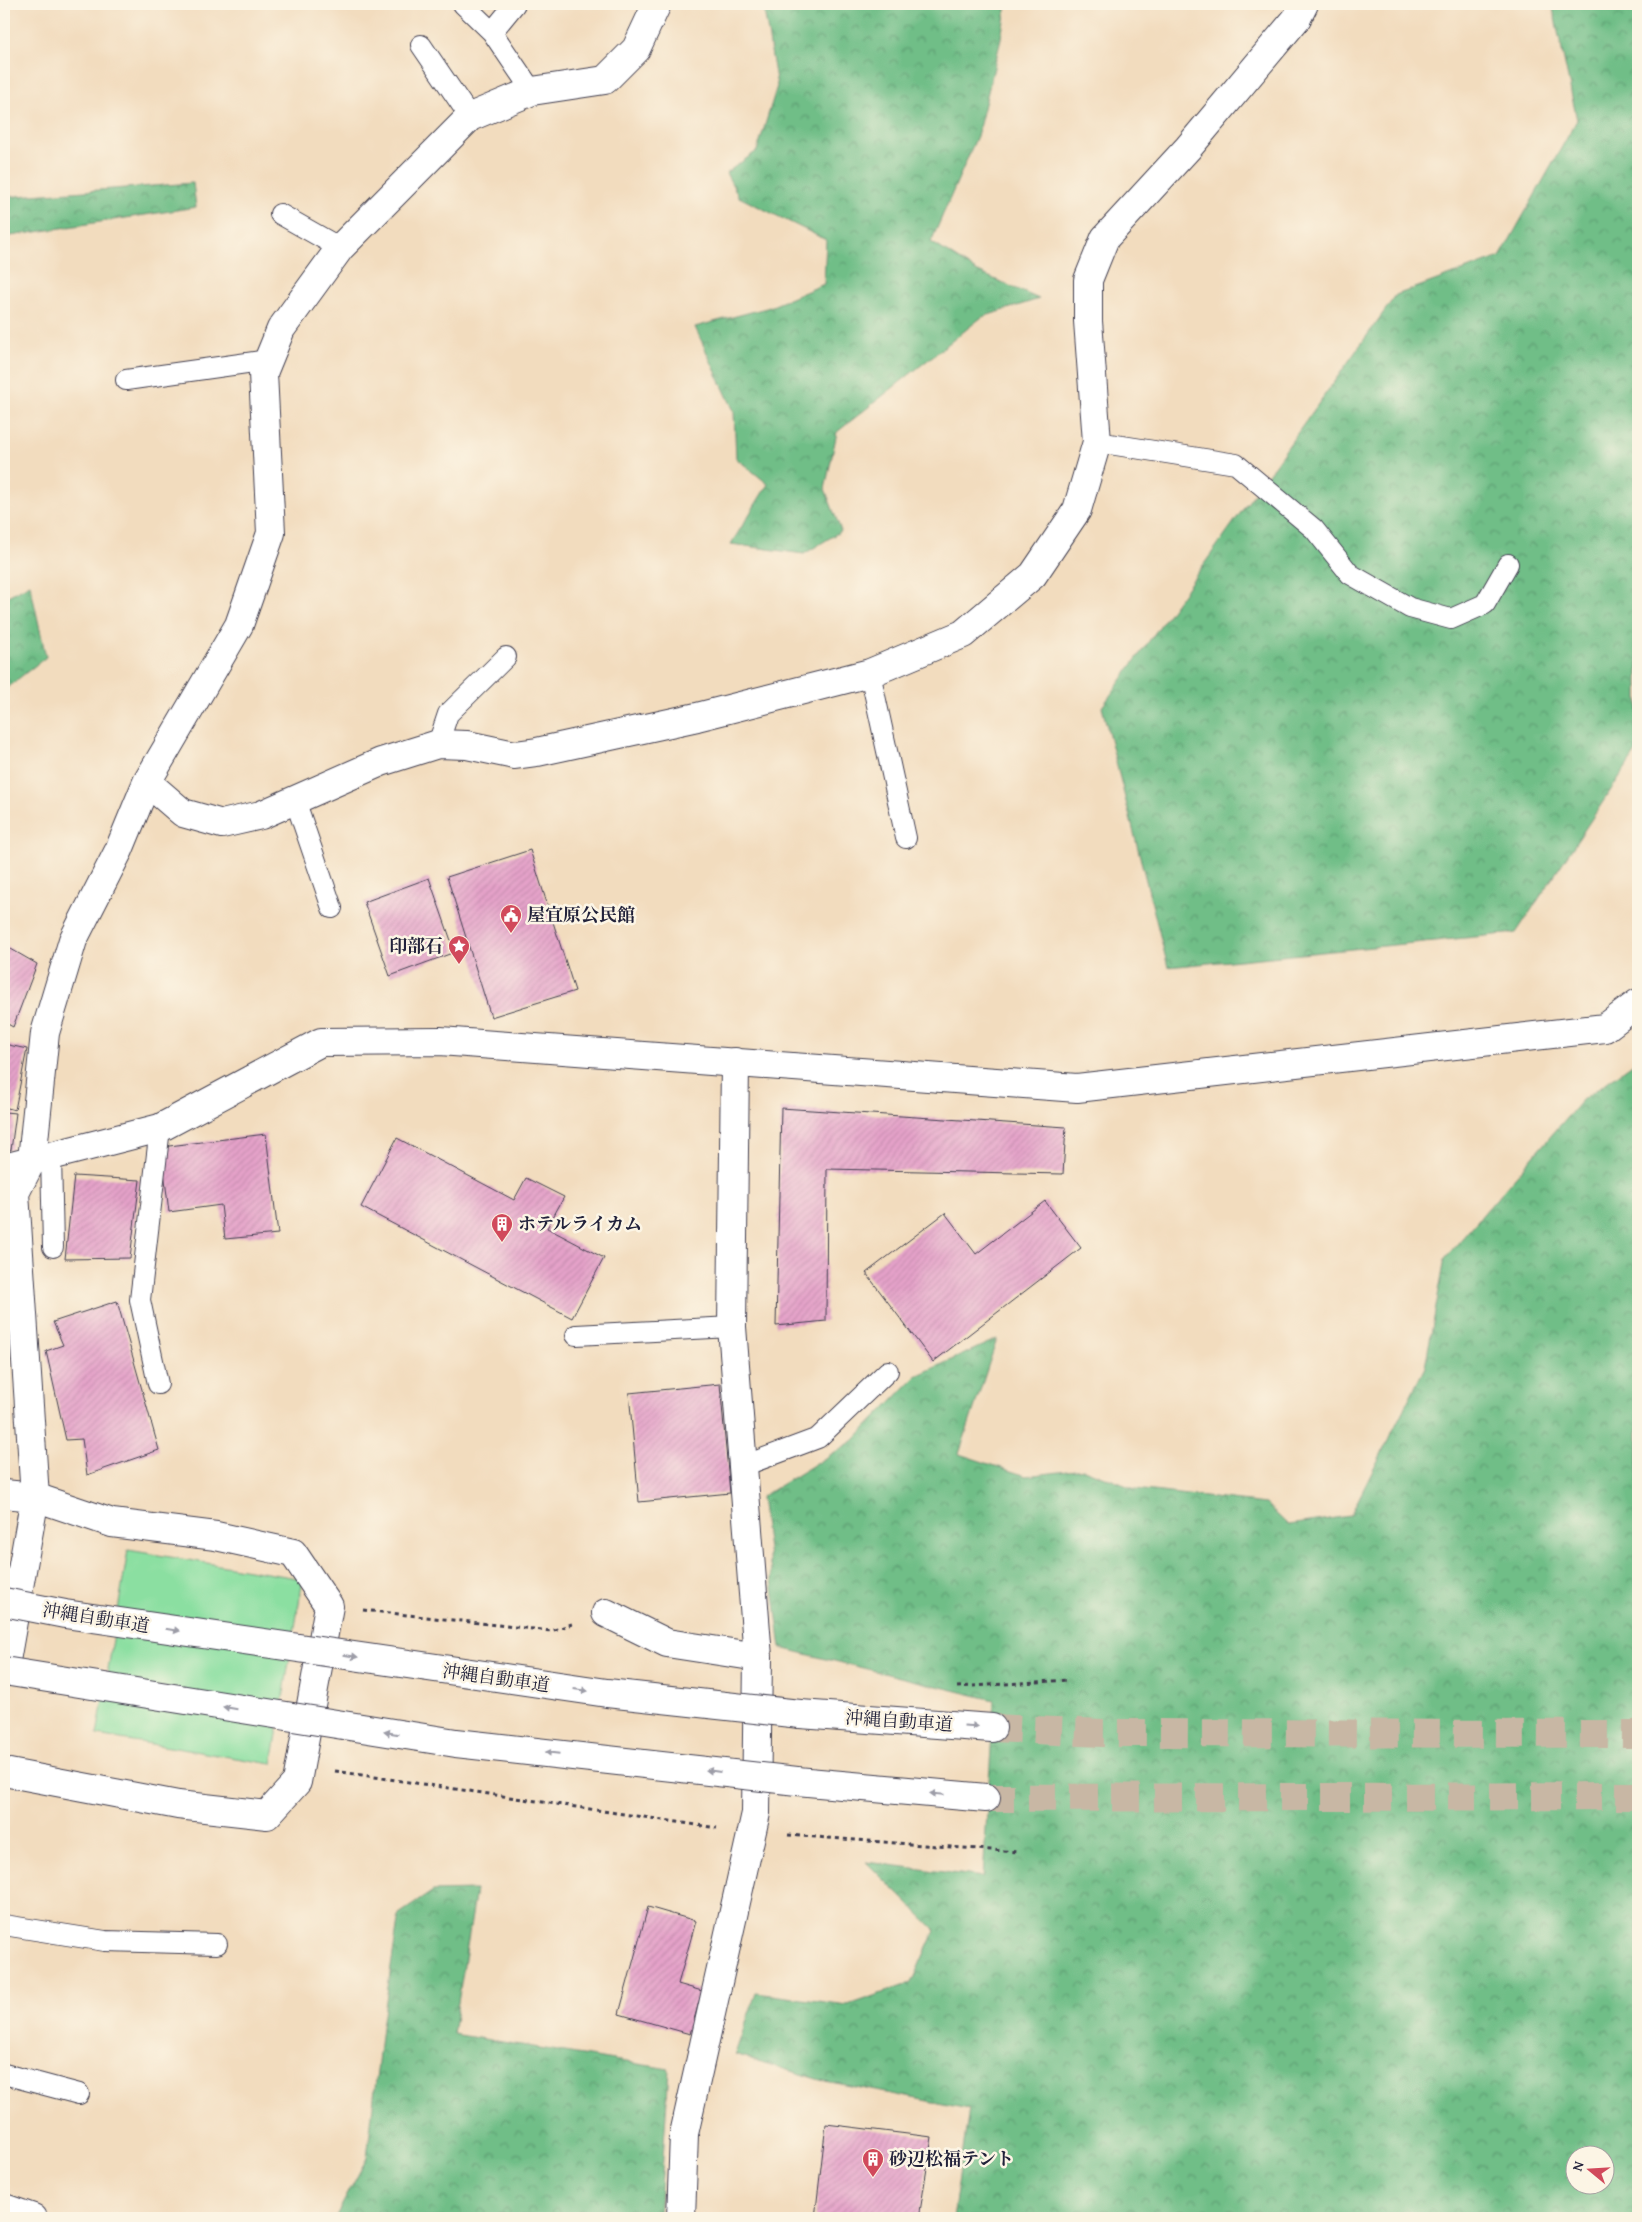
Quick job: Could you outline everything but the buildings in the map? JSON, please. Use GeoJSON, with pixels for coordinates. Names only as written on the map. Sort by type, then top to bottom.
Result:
{"type":"FeatureCollection","features":[{"type":"Feature","properties":{"kind":"main road"},"geometry":{"type":"LineString","coordinates":[[657,4],[636,49],[605,80],[532,91],[470,117],[340,248],[281,329],[268,360],[263,373],[271,533],[239,625],[147,782],[120,850],[70,949],[45,1032],[41,1157],[15,1193],[35,1497],[4,1672],[456,1743],[796,1781],[986,1798]]}},
{"type":"Feature","properties":{"kind":"main road"},"geometry":{"type":"LineString","coordinates":[[147,782],[183,814],[222,824],[261,816],[381,762],[438,744],[467,745],[515,755],[537,752],[697,718],[870,673],[963,634],[1032,575],[1077,510],[1097,442],[1088,321],[1088,280],[1105,238],[1188,148],[1297,18],[1304,4]]}},
{"type":"Feature","properties":{"kind":"main road"},"geometry":{"type":"LineString","coordinates":[[4,1168],[160,1128],[321,1042],[440,1041],[1077,1088],[1605,1028],[1638,1003]]}},
{"type":"Feature","properties":{"kind":"main road"},"geometry":{"type":"LineString","coordinates":[[681,2218],[684,2134],[756,1813],[758,1657],[732,1327],[735,1062]]}},
{"type":"Feature","properties":{"kind":"main road"},"geometry":{"type":"LineString","coordinates":[[4,1494],[35,1497],[112,1523],[216,1536],[293,1553],[329,1606],[297,1782],[268,1815],[178,1804],[4,1772]]}},
{"type":"Feature","properties":{"kind":"main road","name":"沖縄自動車道"},"geometry":{"type":"LineString","coordinates":[[4,1602],[65,1614],[607,1693],[800,1714],[992,1728]]}},
{"type":"Feature","properties":{"kind":"main road"},"geometry":{"type":"LineString","coordinates":[[606,1613],[667,1643],[758,1657]]}},
{"type":"Feature","properties":{"kind":"main road"},"geometry":{"type":"LineString","coordinates":[[4,2208],[33,2218]]}},
{"type":"Feature","properties":{"kind":"lane"},"geometry":{"type":"LineString","coordinates":[[463,4],[492,32],[532,91]]}},
{"type":"Feature","properties":{"kind":"lane"},"geometry":{"type":"LineString","coordinates":[[492,32],[515,4]]}},
{"type":"Feature","properties":{"kind":"lane"},"geometry":{"type":"LineString","coordinates":[[421,45],[470,117]]}},
{"type":"Feature","properties":{"kind":"lane"},"geometry":{"type":"LineString","coordinates":[[280,214],[340,248]]}},
{"type":"Feature","properties":{"kind":"lane"},"geometry":{"type":"LineString","coordinates":[[126,380],[268,360]]}},
{"type":"Feature","properties":{"kind":"lane"},"geometry":{"type":"LineString","coordinates":[[1097,442],[1236,464],[1314,529],[1350,574],[1410,608],[1451,619],[1485,604],[1508,564]]}},
{"type":"Feature","properties":{"kind":"lane"},"geometry":{"type":"LineString","coordinates":[[438,744],[448,714],[506,657]]}},
{"type":"Feature","properties":{"kind":"lane"},"geometry":{"type":"LineString","coordinates":[[870,673],[906,838]]}},
{"type":"Feature","properties":{"kind":"lane"},"geometry":{"type":"LineString","coordinates":[[295,800],[332,908]]}},
{"type":"Feature","properties":{"kind":"lane"},"geometry":{"type":"LineString","coordinates":[[158,1384],[140,1300],[160,1128]]}},
{"type":"Feature","properties":{"kind":"lane"},"geometry":{"type":"LineString","coordinates":[[41,1157],[53,1247]]}},
{"type":"Feature","properties":{"kind":"lane"},"geometry":{"type":"LineString","coordinates":[[576,1335],[732,1327]]}},
{"type":"Feature","properties":{"kind":"lane"},"geometry":{"type":"LineString","coordinates":[[743,1466],[818,1438],[888,1371]]}},
{"type":"Feature","properties":{"kind":"lane"},"geometry":{"type":"LineString","coordinates":[[4,1925],[105,1941],[218,1944]]}},
{"type":"Feature","properties":{"kind":"lane"},"geometry":{"type":"LineString","coordinates":[[4,2074],[80,2094]]}},
{"type":"Feature","properties":{"kind":"path"},"geometry":{"type":"LineString","coordinates":[[329,1606],[551,1631],[606,1613]]}},
{"type":"Feature","properties":{"kind":"path"},"geometry":{"type":"LineString","coordinates":[[956,1687],[1068,1680]]}},
{"type":"Feature","properties":{"kind":"path"},"geometry":{"type":"LineString","coordinates":[[300,1766],[751,1833],[1018,1852]]}},
{"type":"Feature","properties":{"kind":"green space"},"geometry":{"type":"Polygon","coordinates":[[[763,4],[1007,4],[1000,43],[977,136],[931,242],[976,271],[1039,299],[982,317],[837,432],[825,489],[841,531],[804,554],[731,544],[768,484],[736,458],[734,411],[695,327],[770,307],[824,284],[826,240],[739,197],[726,173],[757,151],[777,86],[763,4]]]}},
{"type":"Feature","properties":{"kind":"green space"},"geometry":{"type":"Polygon","coordinates":[[[1552,4],[1638,4],[1638,749],[1516,933],[1168,967],[1102,707],[1396,295],[1500,257],[1577,120],[1552,4]]]}},
{"type":"Feature","properties":{"kind":"green space"},"geometry":{"type":"Polygon","coordinates":[[[193,183],[196,207],[4,237],[4,197],[193,183]]]}},
{"type":"Feature","properties":{"kind":"green space"},"geometry":{"type":"Polygon","coordinates":[[[30,584],[46,657],[4,690],[4,598],[30,584]]]}},
{"type":"Feature","properties":{"kind":"green space"},"geometry":{"type":"Polygon","coordinates":[[[1638,1060],[1638,2218],[953,2218],[969,2109],[820,2080],[735,2054],[756,1993],[848,2005],[911,1983],[935,1930],[866,1862],[983,1877],[994,1700],[781,1648],[761,1497],[853,1441],[916,1376],[997,1339],[959,1454],[1026,1476],[1084,1469],[1135,1489],[1266,1504],[1288,1525],[1350,1516],[1425,1367],[1445,1258],[1582,1100],[1638,1060]]]}},
{"type":"Feature","properties":{"kind":"green space"},"geometry":{"type":"Polygon","coordinates":[[[128,1550],[303,1579],[272,1764],[97,1735],[128,1550]]]}},
{"type":"Feature","properties":{"kind":"green space"},"geometry":{"type":"Polygon","coordinates":[[[476,1890],[453,2034],[669,2069],[659,2218],[558,2218],[498,2214],[497,2218],[335,2218],[367,2158],[382,2027],[399,1914],[433,1891],[476,1890]]]}},
{"type":"Feature","properties":{"kind":"tunnel"},"geometry":{"type":"LineString","coordinates":[[992,1728],[1102,1733],[1638,1734]]}},
{"type":"Feature","properties":{"kind":"tunnel"},"geometry":{"type":"LineString","coordinates":[[986,1798],[1638,1796]]}},
{"type":"Feature","properties":{"kind":"place","name":"屋宜原公民館"},"geometry":{"type":"Point","coordinates":[511,934]}},
{"type":"Feature","properties":{"kind":"place","name":"印部石"},"geometry":{"type":"Point","coordinates":[459,965]}},
{"type":"Feature","properties":{"kind":"place","name":"ホテルライカム"},"geometry":{"type":"Point","coordinates":[502,1243]}},
{"type":"Feature","properties":{"kind":"place","name":"砂辺松福テント"},"geometry":{"type":"Point","coordinates":[873,2178]}}]}
